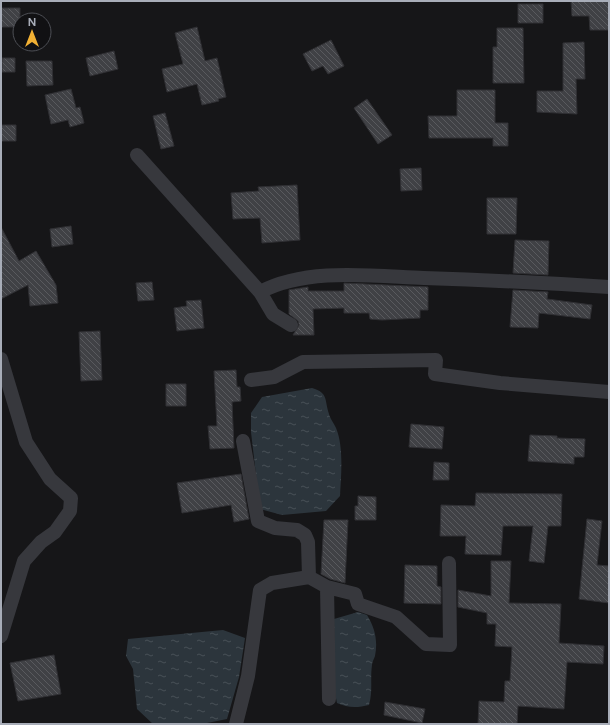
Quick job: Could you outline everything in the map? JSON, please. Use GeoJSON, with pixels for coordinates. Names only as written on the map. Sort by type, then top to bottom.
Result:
{"type":"FeatureCollection","features":[{"type":"Feature","properties":{"kind":"street"},"geometry":{"type":"LineString","coordinates":[[137,155],[260,292],[273,314],[291,325]]}},
{"type":"Feature","properties":{"kind":"street"},"geometry":{"type":"LineString","coordinates":[[260,292],[271,286],[326,275],[516,281],[609,287]]}},
{"type":"Feature","properties":{"kind":"street"},"geometry":{"type":"LineString","coordinates":[[1,359],[26,442],[50,479],[71,498],[70,511],[55,532],[41,542],[24,561],[1,636]]}},
{"type":"Feature","properties":{"kind":"street"},"geometry":{"type":"LineString","coordinates":[[251,380],[274,378],[303,362],[436,360],[435,374],[500,383],[609,392]]}},
{"type":"Feature","properties":{"kind":"street"},"geometry":{"type":"LineString","coordinates":[[243,441],[258,520],[275,528],[297,530],[305,535],[308,542],[309,577]]}},
{"type":"Feature","properties":{"kind":"street"},"geometry":{"type":"LineString","coordinates":[[236,724],[248,676],[260,590],[272,582],[309,577],[327,587],[355,594],[358,604],[396,617],[426,644],[450,645],[450,563]]}},
{"type":"Feature","properties":{"kind":"street"},"geometry":{"type":"LineString","coordinates":[[327,587],[329,698]]}},
{"type":"Feature","properties":{"kind":"water"},"geometry":{"type":"Polygon","coordinates":[[[312,388],[324,395],[330,416],[339,436],[341,462],[340,496],[326,511],[282,515],[260,509],[251,432],[251,413],[262,397],[312,388]]]}},
{"type":"Feature","properties":{"kind":"water"},"geometry":{"type":"Polygon","coordinates":[[[358,612],[367,615],[372,625],[376,640],[376,650],[372,664],[371,695],[369,705],[353,707],[337,703],[335,693],[334,619],[358,612]]]}},
{"type":"Feature","properties":{"kind":"water"},"geometry":{"type":"Polygon","coordinates":[[[223,630],[245,638],[239,677],[227,719],[202,724],[153,724],[137,709],[133,669],[126,656],[128,639],[223,630]]]}},
{"type":"Feature","properties":{"kind":"building"},"geometry":{"type":"Polygon","coordinates":[[[571,1],[609,1],[609,30],[590,30],[589,16],[572,16],[571,1]]]}},
{"type":"Feature","properties":{"kind":"building"},"geometry":{"type":"Polygon","coordinates":[[[518,4],[543,4],[543,23],[518,23],[518,4]]]}},
{"type":"Feature","properties":{"kind":"building"},"geometry":{"type":"Polygon","coordinates":[[[1,8],[20,8],[20,12],[12,12],[12,27],[1,27],[1,8]]]}},
{"type":"Feature","properties":{"kind":"building"},"geometry":{"type":"Polygon","coordinates":[[[197,27],[205,61],[217,58],[226,97],[218,99],[219,101],[202,105],[197,84],[167,92],[162,69],[183,64],[175,33],[197,27]]]}},
{"type":"Feature","properties":{"kind":"building"},"geometry":{"type":"Polygon","coordinates":[[[497,28],[523,28],[524,83],[493,83],[493,47],[497,47],[497,28]]]}},
{"type":"Feature","properties":{"kind":"building"},"geometry":{"type":"Polygon","coordinates":[[[331,40],[344,66],[328,74],[323,66],[312,71],[303,54],[331,40]]]}},
{"type":"Feature","properties":{"kind":"building"},"geometry":{"type":"Polygon","coordinates":[[[584,42],[585,79],[576,79],[577,114],[537,112],[537,91],[563,91],[563,43],[584,42]]]}},
{"type":"Feature","properties":{"kind":"building"},"geometry":{"type":"Polygon","coordinates":[[[114,51],[118,69],[90,76],[86,58],[114,51]]]}},
{"type":"Feature","properties":{"kind":"building"},"geometry":{"type":"Polygon","coordinates":[[[2,58],[15,58],[15,72],[2,72],[2,58]]]}},
{"type":"Feature","properties":{"kind":"building"},"geometry":{"type":"Polygon","coordinates":[[[26,61],[52,61],[53,85],[27,86],[26,61]]]}},
{"type":"Feature","properties":{"kind":"building"},"geometry":{"type":"Polygon","coordinates":[[[71,89],[76,108],[80,107],[84,123],[70,127],[68,120],[51,124],[45,95],[71,89]]]}},
{"type":"Feature","properties":{"kind":"building"},"geometry":{"type":"Polygon","coordinates":[[[457,90],[495,90],[495,123],[508,123],[508,146],[493,146],[493,138],[429,138],[428,116],[457,116],[457,90]]]}},
{"type":"Feature","properties":{"kind":"building"},"geometry":{"type":"Polygon","coordinates":[[[367,99],[392,135],[378,144],[354,108],[367,99]]]}},
{"type":"Feature","properties":{"kind":"building"},"geometry":{"type":"Polygon","coordinates":[[[165,113],[174,146],[161,149],[153,116],[165,113]]]}},
{"type":"Feature","properties":{"kind":"building"},"geometry":{"type":"Polygon","coordinates":[[[1,125],[16,125],[16,141],[1,141],[1,125]]]}},
{"type":"Feature","properties":{"kind":"building"},"geometry":{"type":"Polygon","coordinates":[[[421,168],[422,190],[401,191],[400,169],[421,168]]]}},
{"type":"Feature","properties":{"kind":"building"},"geometry":{"type":"Polygon","coordinates":[[[297,185],[300,240],[262,243],[260,218],[233,219],[231,193],[259,191],[258,187],[297,185]]]}},
{"type":"Feature","properties":{"kind":"building"},"geometry":{"type":"Polygon","coordinates":[[[487,198],[517,198],[516,234],[487,234],[487,198]]]}},
{"type":"Feature","properties":{"kind":"building"},"geometry":{"type":"Polygon","coordinates":[[[71,226],[73,244],[52,247],[50,229],[71,226]]]}},
{"type":"Feature","properties":{"kind":"building"},"geometry":{"type":"Polygon","coordinates":[[[1,227],[19,261],[36,251],[56,285],[58,303],[30,306],[28,285],[1,299],[1,227]]]}},
{"type":"Feature","properties":{"kind":"building"},"geometry":{"type":"Polygon","coordinates":[[[515,240],[549,241],[548,275],[513,273],[515,240]]]}},
{"type":"Feature","properties":{"kind":"building"},"geometry":{"type":"Polygon","coordinates":[[[152,282],[154,300],[138,301],[136,283],[152,282]]]}},
{"type":"Feature","properties":{"kind":"building"},"geometry":{"type":"Polygon","coordinates":[[[344,283],[428,287],[428,310],[420,310],[420,318],[382,320],[370,319],[369,313],[344,313],[344,308],[313,309],[314,335],[293,335],[299,325],[298,321],[289,314],[289,290],[308,287],[308,291],[344,291],[344,283]]]}},
{"type":"Feature","properties":{"kind":"building"},"geometry":{"type":"Polygon","coordinates":[[[513,290],[548,292],[547,299],[592,305],[590,319],[539,313],[538,328],[510,327],[513,290]]]}},
{"type":"Feature","properties":{"kind":"building"},"geometry":{"type":"Polygon","coordinates":[[[201,300],[204,328],[177,331],[174,308],[187,306],[186,301],[201,300]]]}},
{"type":"Feature","properties":{"kind":"building"},"geometry":{"type":"Polygon","coordinates":[[[100,331],[102,380],[81,381],[79,332],[100,331]]]}},
{"type":"Feature","properties":{"kind":"building"},"geometry":{"type":"Polygon","coordinates":[[[236,370],[237,387],[240,387],[241,401],[232,402],[234,448],[210,449],[208,426],[217,426],[214,371],[236,370]]]}},
{"type":"Feature","properties":{"kind":"building"},"geometry":{"type":"Polygon","coordinates":[[[166,384],[186,384],[186,406],[166,406],[166,384]]]}},
{"type":"Feature","properties":{"kind":"building"},"geometry":{"type":"Polygon","coordinates":[[[411,424],[444,427],[442,449],[409,447],[411,424]]]}},
{"type":"Feature","properties":{"kind":"building"},"geometry":{"type":"Polygon","coordinates":[[[530,435],[585,439],[584,457],[574,457],[574,464],[528,461],[530,435]]]}},
{"type":"Feature","properties":{"kind":"building"},"geometry":{"type":"Polygon","coordinates":[[[434,462],[449,463],[449,480],[433,480],[434,462]]]}},
{"type":"Feature","properties":{"kind":"building"},"geometry":{"type":"Polygon","coordinates":[[[241,474],[249,519],[234,522],[231,505],[182,513],[177,483],[241,474]]]}},
{"type":"Feature","properties":{"kind":"building"},"geometry":{"type":"Polygon","coordinates":[[[476,493],[562,494],[561,526],[548,526],[544,563],[529,561],[533,526],[503,526],[501,555],[465,554],[466,536],[440,536],[441,505],[475,506],[476,493]]]}},
{"type":"Feature","properties":{"kind":"building"},"geometry":{"type":"Polygon","coordinates":[[[358,496],[376,497],[376,520],[355,520],[355,506],[358,506],[358,496]]]}},
{"type":"Feature","properties":{"kind":"building"},"geometry":{"type":"Polygon","coordinates":[[[587,519],[602,521],[597,565],[609,566],[609,603],[579,599],[587,519]]]}},
{"type":"Feature","properties":{"kind":"building"},"geometry":{"type":"Polygon","coordinates":[[[324,520],[348,520],[345,583],[330,579],[321,574],[324,520]]]}},
{"type":"Feature","properties":{"kind":"building"},"geometry":{"type":"Polygon","coordinates":[[[491,561],[511,561],[509,603],[561,604],[559,643],[604,646],[603,664],[567,662],[564,709],[518,706],[517,724],[478,724],[479,701],[504,702],[505,681],[510,681],[512,647],[495,646],[496,624],[487,624],[487,613],[458,607],[458,590],[491,596],[491,561]]]}},
{"type":"Feature","properties":{"kind":"building"},"geometry":{"type":"Polygon","coordinates":[[[405,565],[437,566],[437,586],[441,587],[441,604],[404,603],[405,565]]]}},
{"type":"Feature","properties":{"kind":"building"},"geometry":{"type":"Polygon","coordinates":[[[54,655],[61,694],[18,701],[10,663],[54,655]]]}},
{"type":"Feature","properties":{"kind":"building"},"geometry":{"type":"Polygon","coordinates":[[[385,702],[425,709],[422,723],[384,715],[385,702]]]}}]}
